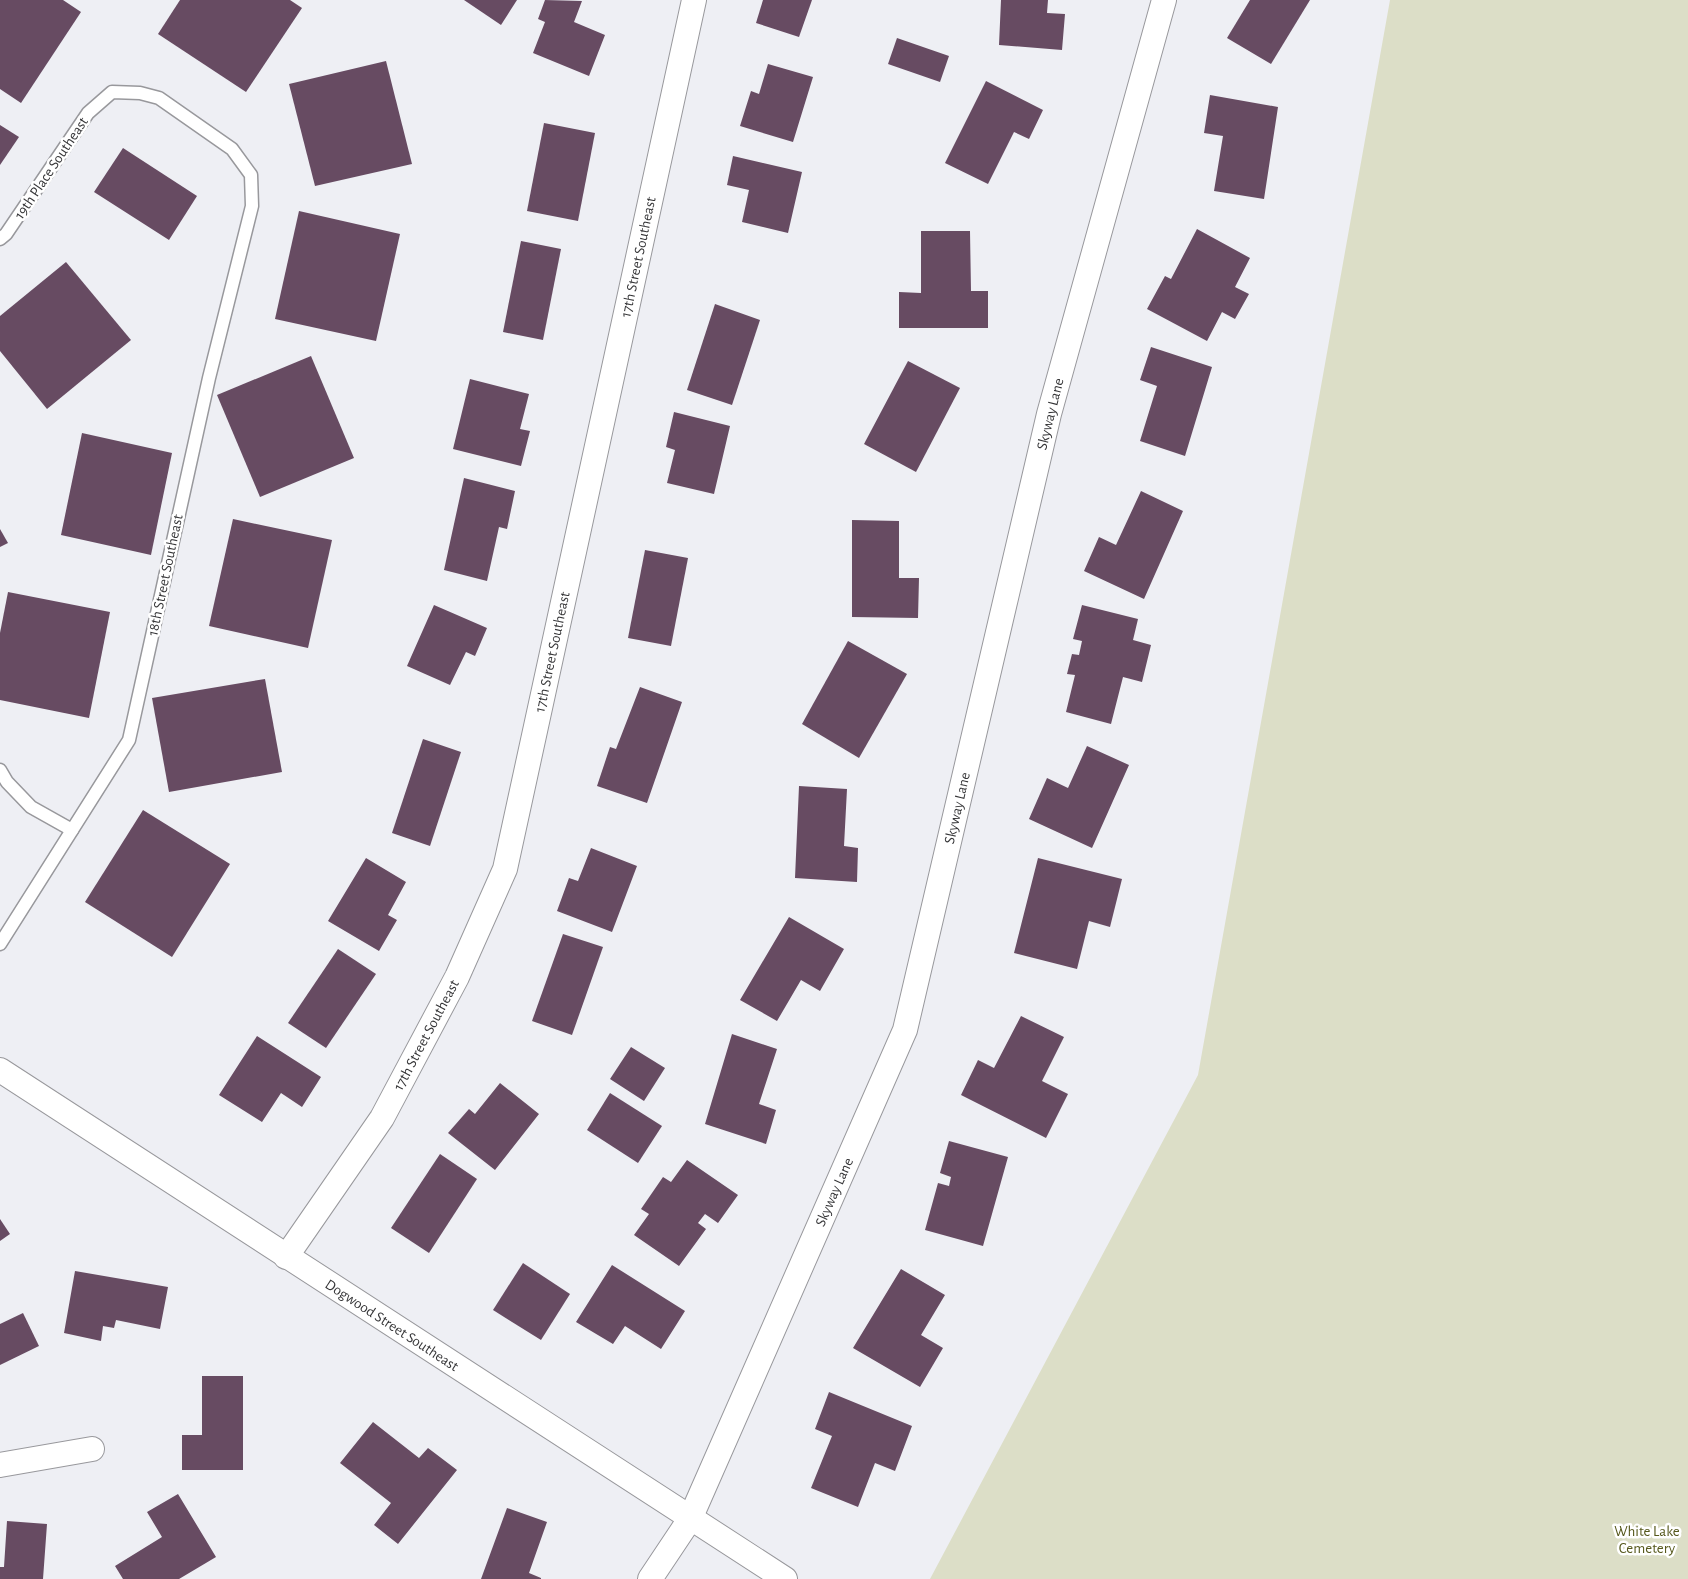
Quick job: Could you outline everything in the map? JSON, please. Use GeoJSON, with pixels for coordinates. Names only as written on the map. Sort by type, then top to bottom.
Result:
{"type":"FeatureCollection","features":[{"type":"Feature","properties":{"kind":"street","name":"17th Street Southeast"},"geometry":{"type":"LineString","coordinates":[[286,1257],[382,1118],[457,977],[504,869],[694,0]]}},
{"type":"Feature","properties":{"kind":"street","name":"Skyway Lane"},"geometry":{"type":"LineString","coordinates":[[650,1579],[690,1519],[905,1030],[1049,414],[1164,0]]}},
{"type":"Feature","properties":{"kind":"street","name":"Dogwood Street Southeast"},"geometry":{"type":"LineString","coordinates":[[0,1070],[785,1579]]}},
{"type":"Feature","properties":{"kind":"street"},"geometry":{"type":"LineString","coordinates":[[0,1465],[92,1449]]}},
{"type":"Feature","properties":{"kind":"lane","name":"19th Place Southeast"},"geometry":{"type":"LineString","coordinates":[[0,239],[6,234],[88,114],[112,92],[140,93],[159,98],[232,149],[252,175]]}},
{"type":"Feature","properties":{"kind":"lane","name":"18th Street Southeast"},"geometry":{"type":"LineString","coordinates":[[0,944],[129,740],[209,378],[252,206],[252,175]]}},
{"type":"Feature","properties":{"kind":"lane"},"geometry":{"type":"LineString","coordinates":[[0,770],[7,782],[31,807],[72,830]]}},
{"type":"Feature","properties":{"kind":"green space","name":"White Lake Cemetery"},"geometry":{"type":"Polygon","coordinates":[[[1390,0],[1688,0],[1688,1579],[930,1579],[1198,1075],[1390,0]]]}},
{"type":"Feature","properties":{"kind":"building"},"geometry":{"type":"Polygon","coordinates":[[[0,0],[63,0],[81,12],[21,103],[0,89],[0,0]]]}},
{"type":"Feature","properties":{"kind":"building"},"geometry":{"type":"Polygon","coordinates":[[[180,0],[290,0],[302,8],[246,92],[158,34],[180,0]]]}},
{"type":"Feature","properties":{"kind":"building"},"geometry":{"type":"Polygon","coordinates":[[[464,0],[517,0],[501,25],[464,0]]]}},
{"type":"Feature","properties":{"kind":"building"},"geometry":{"type":"Polygon","coordinates":[[[545,0],[582,1],[574,22],[605,35],[589,76],[533,53],[545,22],[538,19],[545,0]]]}},
{"type":"Feature","properties":{"kind":"building"},"geometry":{"type":"Polygon","coordinates":[[[763,0],[812,0],[799,37],[756,23],[763,0]]]}},
{"type":"Feature","properties":{"kind":"building"},"geometry":{"type":"Polygon","coordinates":[[[1001,0],[1048,0],[1047,13],[1065,14],[1062,50],[999,45],[1001,0]]]}},
{"type":"Feature","properties":{"kind":"building"},"geometry":{"type":"Polygon","coordinates":[[[1250,0],[1310,0],[1271,64],[1227,38],[1250,0]]]}},
{"type":"Feature","properties":{"kind":"building"},"geometry":{"type":"Polygon","coordinates":[[[897,38],[949,56],[940,82],[888,64],[897,38]]]}},
{"type":"Feature","properties":{"kind":"building"},"geometry":{"type":"Polygon","coordinates":[[[386,61],[412,164],[315,186],[289,84],[386,61]]]}},
{"type":"Feature","properties":{"kind":"building"},"geometry":{"type":"Polygon","coordinates":[[[768,64],[813,77],[793,142],[740,126],[751,91],[759,94],[768,64]]]}},
{"type":"Feature","properties":{"kind":"building"},"geometry":{"type":"Polygon","coordinates":[[[986,81],[1043,110],[1029,139],[1014,132],[988,184],[945,163],[986,81]]]}},
{"type":"Feature","properties":{"kind":"building"},"geometry":{"type":"Polygon","coordinates":[[[1210,95],[1278,107],[1264,199],[1214,191],[1223,136],[1204,133],[1210,95]]]}},
{"type":"Feature","properties":{"kind":"building"},"geometry":{"type":"Polygon","coordinates":[[[544,123],[595,133],[578,221],[527,211],[544,123]]]}},
{"type":"Feature","properties":{"kind":"building"},"geometry":{"type":"Polygon","coordinates":[[[0,125],[19,137],[0,165],[0,125]]]}},
{"type":"Feature","properties":{"kind":"building"},"geometry":{"type":"Polygon","coordinates":[[[123,148],[197,196],[169,240],[94,192],[123,148]]]}},
{"type":"Feature","properties":{"kind":"building"},"geometry":{"type":"Polygon","coordinates":[[[733,156],[802,172],[788,233],[742,222],[749,190],[727,185],[733,156]]]}},
{"type":"Feature","properties":{"kind":"building"},"geometry":{"type":"Polygon","coordinates":[[[299,211],[400,234],[376,341],[275,319],[299,211]]]}},
{"type":"Feature","properties":{"kind":"building"},"geometry":{"type":"Polygon","coordinates":[[[1197,229],[1250,258],[1235,287],[1249,294],[1235,319],[1222,312],[1207,341],[1147,309],[1165,276],[1171,279],[1197,229]]]}},
{"type":"Feature","properties":{"kind":"building"},"geometry":{"type":"Polygon","coordinates":[[[921,231],[970,231],[971,291],[988,291],[988,328],[899,328],[899,292],[921,293],[921,231]]]}},
{"type":"Feature","properties":{"kind":"building"},"geometry":{"type":"Polygon","coordinates":[[[521,241],[561,249],[543,340],[503,332],[521,241]]]}},
{"type":"Feature","properties":{"kind":"building"},"geometry":{"type":"Polygon","coordinates":[[[66,262],[131,340],[47,409],[0,351],[0,316],[66,262]]]}},
{"type":"Feature","properties":{"kind":"building"},"geometry":{"type":"Polygon","coordinates":[[[715,304],[760,320],[732,405],[687,390],[715,304]]]}},
{"type":"Feature","properties":{"kind":"building"},"geometry":{"type":"Polygon","coordinates":[[[1151,347],[1212,367],[1185,456],[1140,441],[1157,386],[1140,380],[1151,347]]]}},
{"type":"Feature","properties":{"kind":"building"},"geometry":{"type":"Polygon","coordinates":[[[311,356],[354,458],[260,497],[217,395],[311,356]]]}},
{"type":"Feature","properties":{"kind":"building"},"geometry":{"type":"Polygon","coordinates":[[[908,361],[960,388],[916,472],[864,444],[908,361]]]}},
{"type":"Feature","properties":{"kind":"building"},"geometry":{"type":"Polygon","coordinates":[[[470,379],[529,394],[520,429],[530,431],[521,466],[453,449],[470,379]]]}},
{"type":"Feature","properties":{"kind":"building"},"geometry":{"type":"Polygon","coordinates":[[[674,412],[730,426],[714,494],[667,483],[675,450],[666,447],[674,412]]]}},
{"type":"Feature","properties":{"kind":"building"},"geometry":{"type":"Polygon","coordinates":[[[82,433],[172,453],[151,555],[61,535],[82,433]]]}},
{"type":"Feature","properties":{"kind":"building"},"geometry":{"type":"Polygon","coordinates":[[[464,478],[515,491],[507,529],[499,527],[487,581],[444,570],[464,478]]]}},
{"type":"Feature","properties":{"kind":"building"},"geometry":{"type":"Polygon","coordinates":[[[1141,491],[1183,511],[1144,599],[1084,571],[1099,537],[1116,545],[1141,491]]]}},
{"type":"Feature","properties":{"kind":"building"},"geometry":{"type":"Polygon","coordinates":[[[233,519],[332,540],[308,648],[209,626],[233,519]]]}},
{"type":"Feature","properties":{"kind":"building"},"geometry":{"type":"Polygon","coordinates":[[[852,520],[899,521],[899,578],[919,578],[918,618],[852,617],[852,520]]]}},
{"type":"Feature","properties":{"kind":"building"},"geometry":{"type":"Polygon","coordinates":[[[0,529],[8,543],[0,547],[0,529]]]}},
{"type":"Feature","properties":{"kind":"building"},"geometry":{"type":"Polygon","coordinates":[[[645,550],[688,558],[671,646],[628,638],[645,550]]]}},
{"type":"Feature","properties":{"kind":"building"},"geometry":{"type":"Polygon","coordinates":[[[8,592],[110,612],[89,718],[0,700],[0,633],[8,592]]]}},
{"type":"Feature","properties":{"kind":"building"},"geometry":{"type":"Polygon","coordinates":[[[434,605],[487,628],[475,656],[466,652],[450,685],[407,666],[434,605]]]}},
{"type":"Feature","properties":{"kind":"building"},"geometry":{"type":"Polygon","coordinates":[[[1082,605],[1138,619],[1133,640],[1151,645],[1142,682],[1123,677],[1111,724],[1066,712],[1075,675],[1067,674],[1072,654],[1079,655],[1082,641],[1073,639],[1082,605]]]}},
{"type":"Feature","properties":{"kind":"building"},"geometry":{"type":"Polygon","coordinates":[[[848,641],[907,674],[859,758],[802,724],[848,641]]]}},
{"type":"Feature","properties":{"kind":"building"},"geometry":{"type":"Polygon","coordinates":[[[265,679],[282,772],[169,792],[152,698],[265,679]]]}},
{"type":"Feature","properties":{"kind":"building"},"geometry":{"type":"Polygon","coordinates":[[[640,687],[682,702],[647,803],[597,786],[610,747],[616,749],[640,687]]]}},
{"type":"Feature","properties":{"kind":"building"},"geometry":{"type":"Polygon","coordinates":[[[423,739],[461,752],[430,846],[392,833],[423,739]]]}},
{"type":"Feature","properties":{"kind":"building"},"geometry":{"type":"Polygon","coordinates":[[[1087,746],[1129,765],[1092,848],[1029,819],[1047,778],[1068,788],[1087,746]]]}},
{"type":"Feature","properties":{"kind":"building"},"geometry":{"type":"Polygon","coordinates":[[[799,786],[847,789],[844,846],[858,848],[857,882],[795,878],[799,786]]]}},
{"type":"Feature","properties":{"kind":"building"},"geometry":{"type":"Polygon","coordinates":[[[143,810],[230,864],[172,957],[85,902],[143,810]]]}},
{"type":"Feature","properties":{"kind":"building"},"geometry":{"type":"Polygon","coordinates":[[[591,848],[637,866],[612,932],[557,911],[569,878],[578,881],[591,848]]]}},
{"type":"Feature","properties":{"kind":"building"},"geometry":{"type":"Polygon","coordinates":[[[366,858],[406,882],[388,915],[397,920],[379,951],[328,921],[366,858]]]}},
{"type":"Feature","properties":{"kind":"building"},"geometry":{"type":"Polygon","coordinates":[[[1038,858],[1122,879],[1110,927],[1089,921],[1077,969],[1014,953],[1038,858]]]}},
{"type":"Feature","properties":{"kind":"building"},"geometry":{"type":"Polygon","coordinates":[[[789,917],[844,949],[820,991],[801,980],[777,1021],[740,1000],[789,917]]]}},
{"type":"Feature","properties":{"kind":"building"},"geometry":{"type":"Polygon","coordinates":[[[563,934],[603,947],[572,1035],[532,1021],[563,934]]]}},
{"type":"Feature","properties":{"kind":"building"},"geometry":{"type":"Polygon","coordinates":[[[338,949],[376,974],[326,1048],[288,1023],[338,949]]]}},
{"type":"Feature","properties":{"kind":"building"},"geometry":{"type":"Polygon","coordinates":[[[1021,1016],[1064,1037],[1042,1081],[1068,1094],[1046,1138],[961,1095],[978,1060],[994,1068],[1021,1016]]]}},
{"type":"Feature","properties":{"kind":"building"},"geometry":{"type":"Polygon","coordinates":[[[732,1034],[777,1049],[759,1104],[776,1110],[766,1144],[705,1124],[732,1034]]]}},
{"type":"Feature","properties":{"kind":"building"},"geometry":{"type":"Polygon","coordinates":[[[257,1036],[321,1077],[302,1107],[281,1093],[262,1122],[219,1095],[257,1036]]]}},
{"type":"Feature","properties":{"kind":"building"},"geometry":{"type":"Polygon","coordinates":[[[631,1047],[665,1068],[644,1101],[610,1079],[631,1047]]]}},
{"type":"Feature","properties":{"kind":"building"},"geometry":{"type":"Polygon","coordinates":[[[500,1083],[539,1114],[495,1170],[448,1133],[469,1109],[475,1114],[500,1083]]]}},
{"type":"Feature","properties":{"kind":"building"},"geometry":{"type":"Polygon","coordinates":[[[610,1093],[662,1126],[638,1163],[587,1130],[610,1093]]]}},
{"type":"Feature","properties":{"kind":"building"},"geometry":{"type":"Polygon","coordinates":[[[949,1141],[1008,1157],[983,1246],[925,1230],[938,1183],[949,1186],[951,1177],[940,1173],[949,1141]]]}},
{"type":"Feature","properties":{"kind":"building"},"geometry":{"type":"Polygon","coordinates":[[[440,1154],[477,1179],[429,1253],[391,1228],[440,1154]]]}},
{"type":"Feature","properties":{"kind":"building"},"geometry":{"type":"Polygon","coordinates":[[[687,1160],[738,1195],[718,1223],[705,1214],[698,1223],[706,1229],[679,1266],[634,1235],[649,1214],[641,1209],[663,1177],[671,1182],[687,1160]]]}},
{"type":"Feature","properties":{"kind":"building"},"geometry":{"type":"Polygon","coordinates":[[[0,1219],[10,1234],[0,1241],[0,1219]]]}},
{"type":"Feature","properties":{"kind":"building"},"geometry":{"type":"Polygon","coordinates":[[[523,1263],[570,1294],[541,1340],[493,1310],[523,1263]]]}},
{"type":"Feature","properties":{"kind":"building"},"geometry":{"type":"Polygon","coordinates":[[[612,1265],[685,1311],[661,1349],[625,1326],[613,1344],[576,1322],[612,1265]]]}},
{"type":"Feature","properties":{"kind":"building"},"geometry":{"type":"Polygon","coordinates":[[[901,1269],[945,1295],[921,1335],[943,1348],[920,1387],[853,1348],[901,1269]]]}},
{"type":"Feature","properties":{"kind":"building"},"geometry":{"type":"Polygon","coordinates":[[[75,1271],[168,1287],[160,1329],[116,1320],[114,1328],[103,1326],[101,1341],[64,1333],[75,1271]]]}},
{"type":"Feature","properties":{"kind":"building"},"geometry":{"type":"Polygon","coordinates":[[[23,1313],[39,1346],[0,1365],[0,1324],[23,1313]]]}},
{"type":"Feature","properties":{"kind":"building"},"geometry":{"type":"Polygon","coordinates":[[[202,1376],[243,1376],[243,1470],[182,1470],[182,1435],[202,1435],[202,1376]]]}},
{"type":"Feature","properties":{"kind":"building"},"geometry":{"type":"Polygon","coordinates":[[[829,1392],[912,1426],[895,1471],[875,1463],[858,1507],[811,1488],[832,1436],[815,1429],[829,1392]]]}},
{"type":"Feature","properties":{"kind":"building"},"geometry":{"type":"Polygon","coordinates":[[[373,1422],[419,1458],[428,1448],[457,1470],[398,1544],[374,1525],[391,1503],[340,1463],[373,1422]]]}},
{"type":"Feature","properties":{"kind":"building"},"geometry":{"type":"Polygon","coordinates":[[[178,1494],[216,1557],[179,1579],[123,1579],[115,1566],[162,1537],[147,1512],[178,1494]]]}},
{"type":"Feature","properties":{"kind":"building"},"geometry":{"type":"Polygon","coordinates":[[[507,1508],[547,1522],[529,1573],[541,1579],[481,1579],[507,1508]]]}},
{"type":"Feature","properties":{"kind":"building"},"geometry":{"type":"Polygon","coordinates":[[[7,1521],[47,1524],[43,1579],[0,1579],[0,1567],[4,1567],[7,1521]]]}}]}
